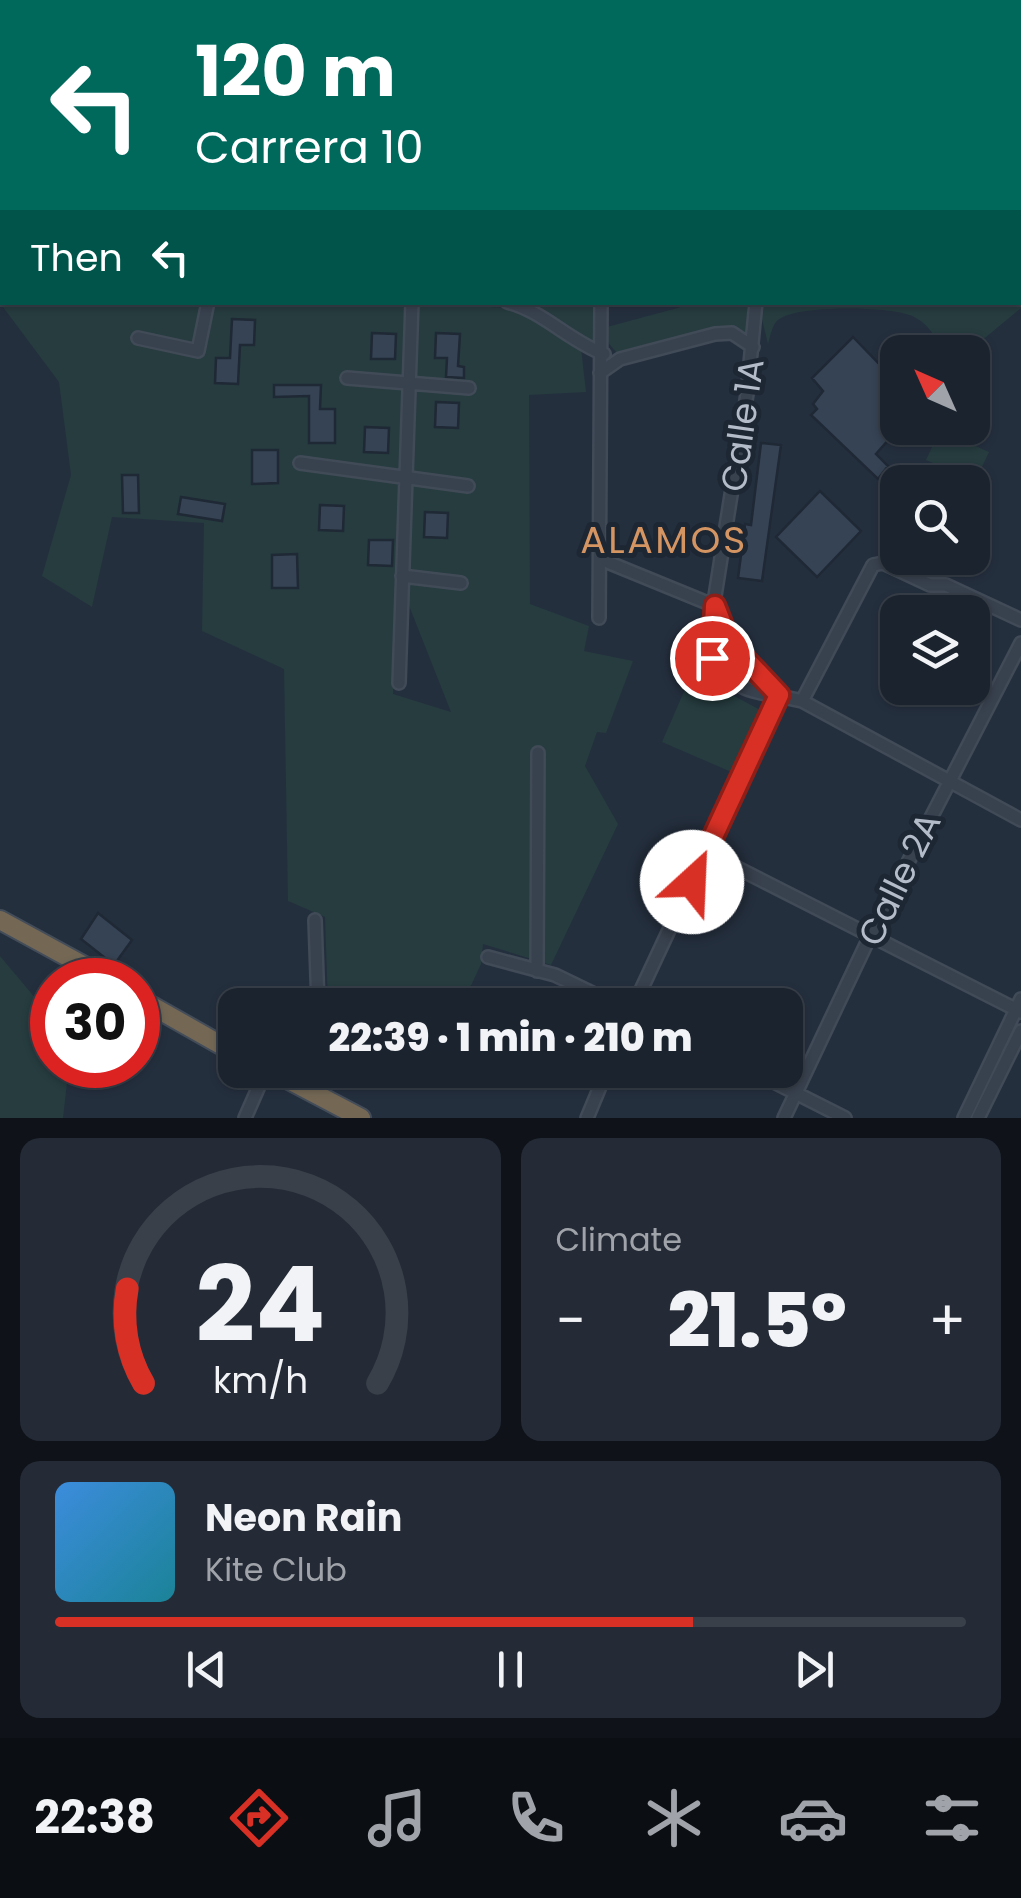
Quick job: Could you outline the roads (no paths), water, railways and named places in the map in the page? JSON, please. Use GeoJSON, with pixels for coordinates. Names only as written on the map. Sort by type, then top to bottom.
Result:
{"type":"FeatureCollection","features":[{"type":"Feature","properties":{"kind":"highway"},"geometry":{"type":"LineString","coordinates":[[0,920],[70,958]]}},
{"type":"Feature","properties":{"kind":"highway"},"geometry":{"type":"LineString","coordinates":[[160,1010],[218,1043]]}},
{"type":"Feature","properties":{"kind":"highway"},"geometry":{"type":"LineString","coordinates":[[319,1088],[361,1118]]}},
{"type":"Feature","properties":{"kind":"street"},"geometry":{"type":"LineString","coordinates":[[138,338],[198,352],[207,305]]}},
{"type":"Feature","properties":{"kind":"street"},"geometry":{"type":"LineString","coordinates":[[399,684],[412,305]]}},
{"type":"Feature","properties":{"kind":"street"},"geometry":{"type":"LineString","coordinates":[[598,618],[600,305]]}},
{"type":"Feature","properties":{"kind":"street","name":"Calle 1A"},"geometry":{"type":"LineString","coordinates":[[756,305],[753,347],[710,635],[714,665],[754,694],[778,694]]}},
{"type":"Feature","properties":{"kind":"street"},"geometry":{"type":"LineString","coordinates":[[530,306],[569,339],[620,359]]}},
{"type":"Feature","properties":{"kind":"street"},"geometry":{"type":"LineString","coordinates":[[600,373],[620,359],[715,334],[732,333],[753,347]]}},
{"type":"Feature","properties":{"kind":"street"},"geometry":{"type":"LineString","coordinates":[[347,378],[468,388]]}},
{"type":"Feature","properties":{"kind":"street"},"geometry":{"type":"LineString","coordinates":[[300,463],[468,486]]}},
{"type":"Feature","properties":{"kind":"street"},"geometry":{"type":"LineString","coordinates":[[600,559],[715,606],[729,642],[778,694],[802,701],[1021,820]]}},
{"type":"Feature","properties":{"kind":"street"},"geometry":{"type":"LineString","coordinates":[[802,701],[873,565],[884,563],[930,585],[946,585],[1021,620]]}},
{"type":"Feature","properties":{"kind":"street"},"geometry":{"type":"LineString","coordinates":[[402,576],[461,583]]}},
{"type":"Feature","properties":{"kind":"street","name":"Calle 2A"},"geometry":{"type":"LineString","coordinates":[[784,1118],[871,934],[1021,643]]}},
{"type":"Feature","properties":{"kind":"street"},"geometry":{"type":"LineString","coordinates":[[642,988],[778,694]]}},
{"type":"Feature","properties":{"kind":"street"},"geometry":{"type":"LineString","coordinates":[[537,970],[538,753]]}},
{"type":"Feature","properties":{"kind":"street"},"geometry":{"type":"LineString","coordinates":[[706,852],[1019,1006],[984,1091],[978,1118]]}},
{"type":"Feature","properties":{"kind":"street"},"geometry":{"type":"LineString","coordinates":[[316,920],[318,988]]}},
{"type":"Feature","properties":{"kind":"street"},"geometry":{"type":"LineString","coordinates":[[488,956],[537,970],[578,988]]}},
{"type":"Feature","properties":{"kind":"street"},"geometry":{"type":"LineString","coordinates":[[964,1118],[1021,1031]]}},
{"type":"Feature","properties":{"kind":"street"},"geometry":{"type":"LineString","coordinates":[[245,1118],[259,1088]]}},
{"type":"Feature","properties":{"kind":"street"},"geometry":{"type":"LineString","coordinates":[[587,1118],[600,1088]]}},
{"type":"Feature","properties":{"kind":"street"},"geometry":{"type":"LineString","coordinates":[[786,1088],[845,1118]]}},
{"type":"Feature","properties":{"kind":"district","name":"ALAMOS"},"geometry":{"type":"Point","coordinates":[664,539]}}]}
